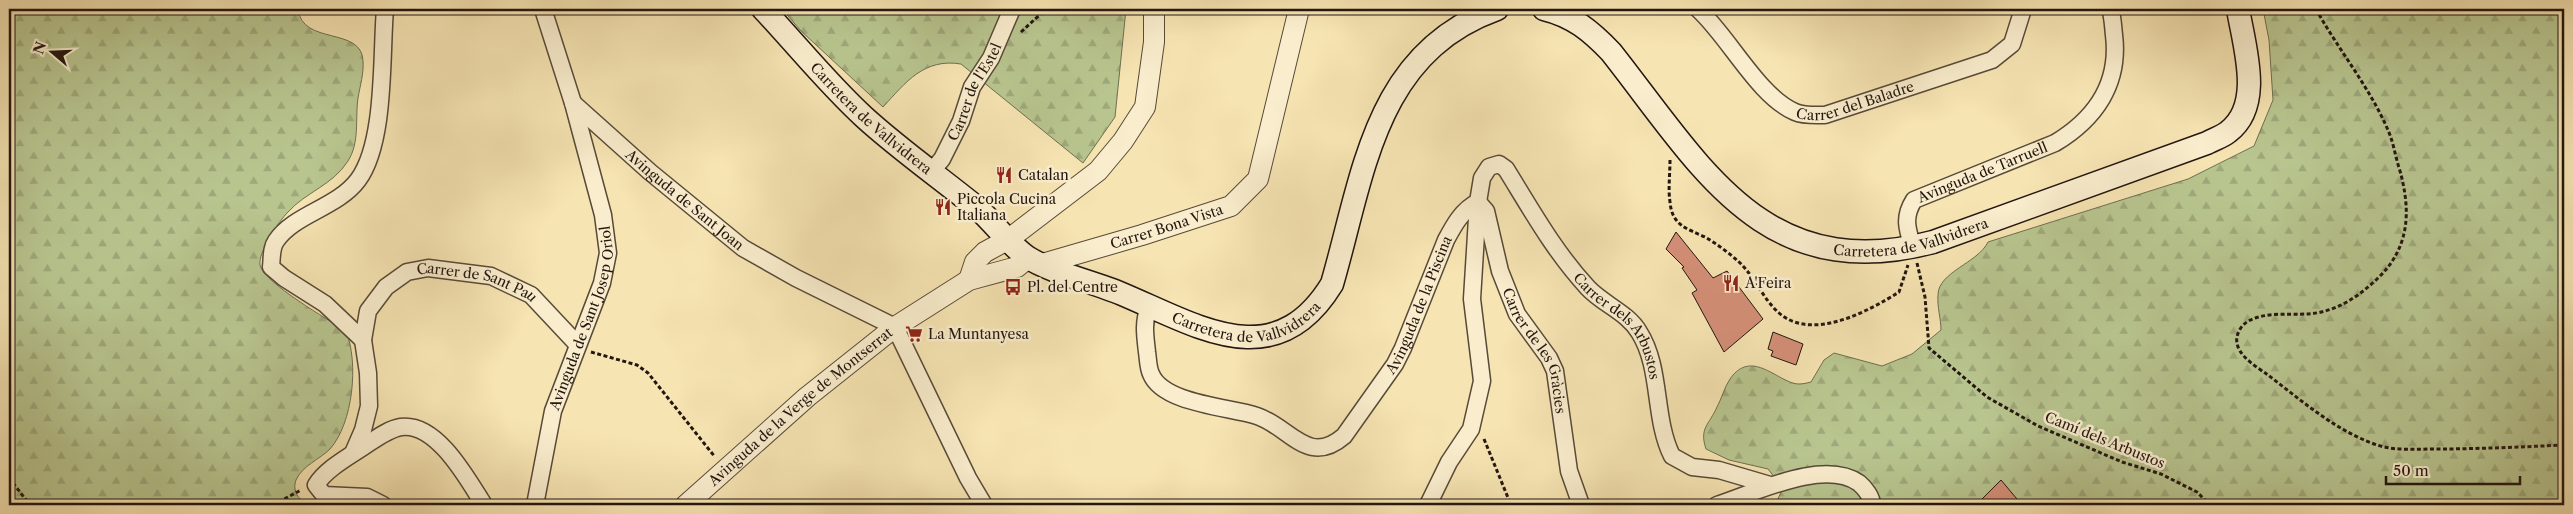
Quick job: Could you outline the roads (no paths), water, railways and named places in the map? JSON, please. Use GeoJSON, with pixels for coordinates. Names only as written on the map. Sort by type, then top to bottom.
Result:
{"type":"FeatureCollection","features":[{"type":"Feature","properties":{"kind":"main road","name":"Carretera de Vallvidrera"},"geometry":{"type":"LineString","coordinates":[[763,9],[863,116],[987,217],[1009,239],[1035,260],[1123,294],[1211,333],[1246,338],[1278,331],[1302,319],[1319,305],[1332,284],[1381,117],[1400,82],[1421,56],[1443,37],[1468,20],[1497,9]]}},
{"type":"Feature","properties":{"kind":"main road","name":"Carretera de Vallvidrera"},"geometry":{"type":"LineString","coordinates":[[1544,9],[1560,13],[1578,22],[1612,52],[1704,170],[1730,198],[1753,216],[1780,232],[1849,252],[1913,248],[2207,143],[2227,133],[2241,118],[2248,96],[2248,66],[2238,9]]}},
{"type":"Feature","properties":{"kind":"street"},"geometry":{"type":"LineString","coordinates":[[363,340],[325,304],[271,267],[276,241],[297,222],[339,198],[358,180],[366,165],[372,148],[381,90],[385,9]]}},
{"type":"Feature","properties":{"kind":"street","name":"Avinguda de Sant Joan"},"geometry":{"type":"LineString","coordinates":[[542,9],[573,103],[650,172],[744,248],[796,278],[895,327]]}},
{"type":"Feature","properties":{"kind":"street","name":"Carrer de l'Estel"},"geometry":{"type":"LineString","coordinates":[[931,172],[942,159],[961,122],[972,87],[991,58],[1012,9]]}},
{"type":"Feature","properties":{"kind":"street"},"geometry":{"type":"LineString","coordinates":[[969,280],[975,262],[993,246],[1009,239],[1098,171],[1123,141],[1145,107],[1154,42],[1154,9]]}},
{"type":"Feature","properties":{"kind":"street","name":"Carrer Bona Vista"},"geometry":{"type":"LineString","coordinates":[[969,280],[1035,260],[1142,235],[1231,206],[1258,179],[1299,9]]}},
{"type":"Feature","properties":{"kind":"street","name":"Carrer del Baladre"},"geometry":{"type":"LineString","coordinates":[[1698,9],[1710,19],[1765,88],[1783,106],[1797,113],[1825,115],[1992,60],[2012,44],[2023,9]]}},
{"type":"Feature","properties":{"kind":"street","name":"Avinguda de Tarruell"},"geometry":{"type":"LineString","coordinates":[[1913,248],[1906,226],[1908,210],[1914,200],[2055,144],[2071,133],[2095,108],[2114,72],[2116,52],[2110,9]]}},
{"type":"Feature","properties":{"kind":"street","name":"Avinguda de Sant Josep Oriol"},"geometry":{"type":"LineString","coordinates":[[535,505],[554,411],[602,284],[607,265],[608,240],[573,103]]}},
{"type":"Feature","properties":{"kind":"street","name":"Carrer dels Arbustos"},"geometry":{"type":"LineString","coordinates":[[1478,202],[1482,178],[1488,167],[1499,164],[1506,169],[1560,255],[1589,290],[1630,321],[1639,332],[1647,350],[1661,424],[1672,456],[1681,463],[1719,470],[1770,485]]}},
{"type":"Feature","properties":{"kind":"street","name":"Avinguda de la Piscina"},"geometry":{"type":"LineString","coordinates":[[1149,307],[1144,320],[1146,345],[1151,374],[1160,386],[1174,395],[1257,416],[1302,444],[1315,448],[1325,448],[1335,444],[1344,436],[1395,364],[1446,240],[1456,221],[1469,206],[1478,202],[1472,299],[1482,381],[1471,429],[1449,462],[1428,505]]}},
{"type":"Feature","properties":{"kind":"street","name":"Carrer de les Gràcies"},"geometry":{"type":"LineString","coordinates":[[1478,202],[1486,212],[1500,271],[1517,314],[1549,358],[1555,371],[1569,472],[1581,505]]}},
{"type":"Feature","properties":{"kind":"street","name":"Carrer de Sant Pau"},"geometry":{"type":"LineString","coordinates":[[353,453],[363,430],[369,406],[368,373],[363,340],[368,311],[386,286],[407,272],[428,268],[491,276],[530,295],[578,344]]}},
{"type":"Feature","properties":{"kind":"street","name":"Avinguda de la Verge de Montserrat"},"geometry":{"type":"LineString","coordinates":[[686,505],[852,360],[895,327],[969,280]]}},
{"type":"Feature","properties":{"kind":"street"},"geometry":{"type":"LineString","coordinates":[[895,327],[983,505]]}},
{"type":"Feature","properties":{"kind":"street"},"geometry":{"type":"LineString","coordinates":[[383,505],[367,497],[330,497],[324,495],[316,487],[320,478],[353,453],[382,435],[401,427],[419,429],[454,460],[484,505]]}},
{"type":"Feature","properties":{"kind":"street"},"geometry":{"type":"LineString","coordinates":[[1717,505],[1770,485],[1825,472],[1848,475],[1863,486],[1872,500],[1872,505]]}},
{"type":"Feature","properties":{"kind":"place","name":"Catalan"},"geometry":{"type":"Point","coordinates":[1004,175]}},
{"type":"Feature","properties":{"kind":"place","name":"Piccola Cucina Italiana"},"geometry":{"type":"Point","coordinates":[943,207]}},
{"type":"Feature","properties":{"kind":"place","name":"A'Feira"},"geometry":{"type":"Point","coordinates":[1731,283]}},
{"type":"Feature","properties":{"kind":"place","name":"Pl. del Centre"},"geometry":{"type":"Point","coordinates":[1013,287]}},
{"type":"Feature","properties":{"kind":"place","name":"La Muntanyesa"},"geometry":{"type":"Point","coordinates":[914,334]}}]}
